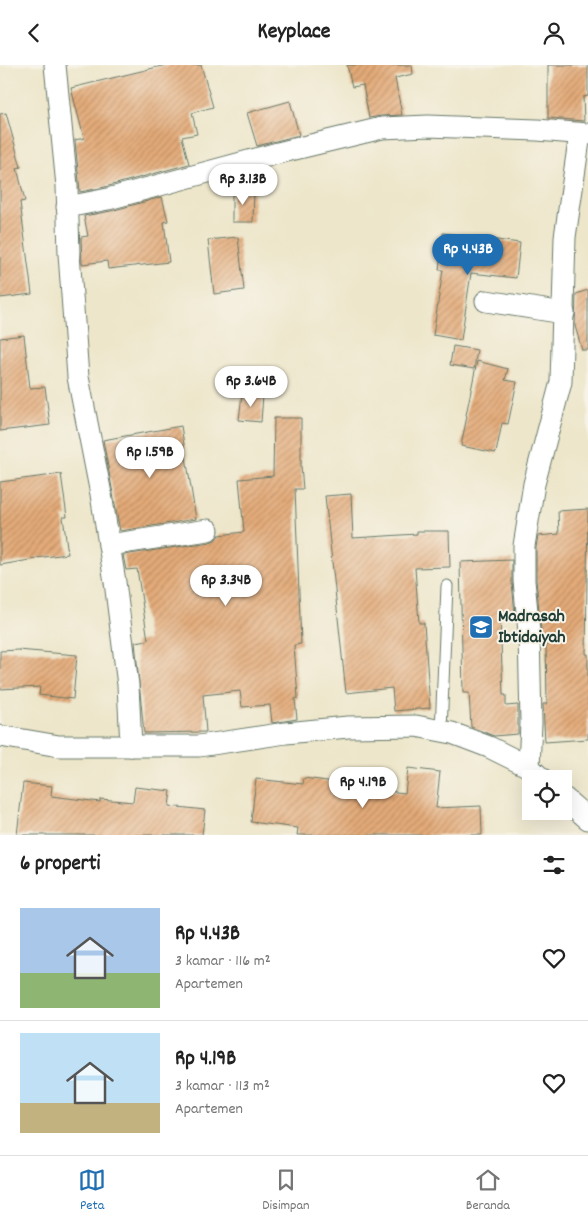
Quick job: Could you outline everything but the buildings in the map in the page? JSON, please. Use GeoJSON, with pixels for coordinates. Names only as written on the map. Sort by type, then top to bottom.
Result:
{"type":"FeatureCollection","features":[{"type":"Feature","properties":{"kind":"street"},"geometry":{"type":"LineString","coordinates":[[55,65],[66,176],[78,377],[109,545],[128,685],[131,746]]}},
{"type":"Feature","properties":{"kind":"street"},"geometry":{"type":"LineString","coordinates":[[67,207],[108,199],[278,153],[382,128],[428,126],[537,130],[584,134],[565,237],[561,383],[534,485],[524,546],[535,770]]}},
{"type":"Feature","properties":{"kind":"street"},"geometry":{"type":"LineString","coordinates":[[486,301],[564,313]]}},
{"type":"Feature","properties":{"kind":"street"},"geometry":{"type":"LineString","coordinates":[[109,545],[208,530]]}},
{"type":"Feature","properties":{"kind":"street"},"geometry":{"type":"LineString","coordinates":[[0,736],[59,746],[199,746],[286,733],[348,727],[416,726],[452,733],[489,747],[530,770]]}},
{"type":"Feature","properties":{"kind":"street"},"geometry":{"type":"LineString","coordinates":[[572,805],[588,819]]}},
{"type":"Feature","properties":{"kind":"lane"},"geometry":{"type":"LineString","coordinates":[[441,731],[447,586]]}},
{"type":"Feature","properties":{"kind":"place","name":"Madrasah Ibtidaiyah"},"geometry":{"type":"Point","coordinates":[481,627]}}]}
